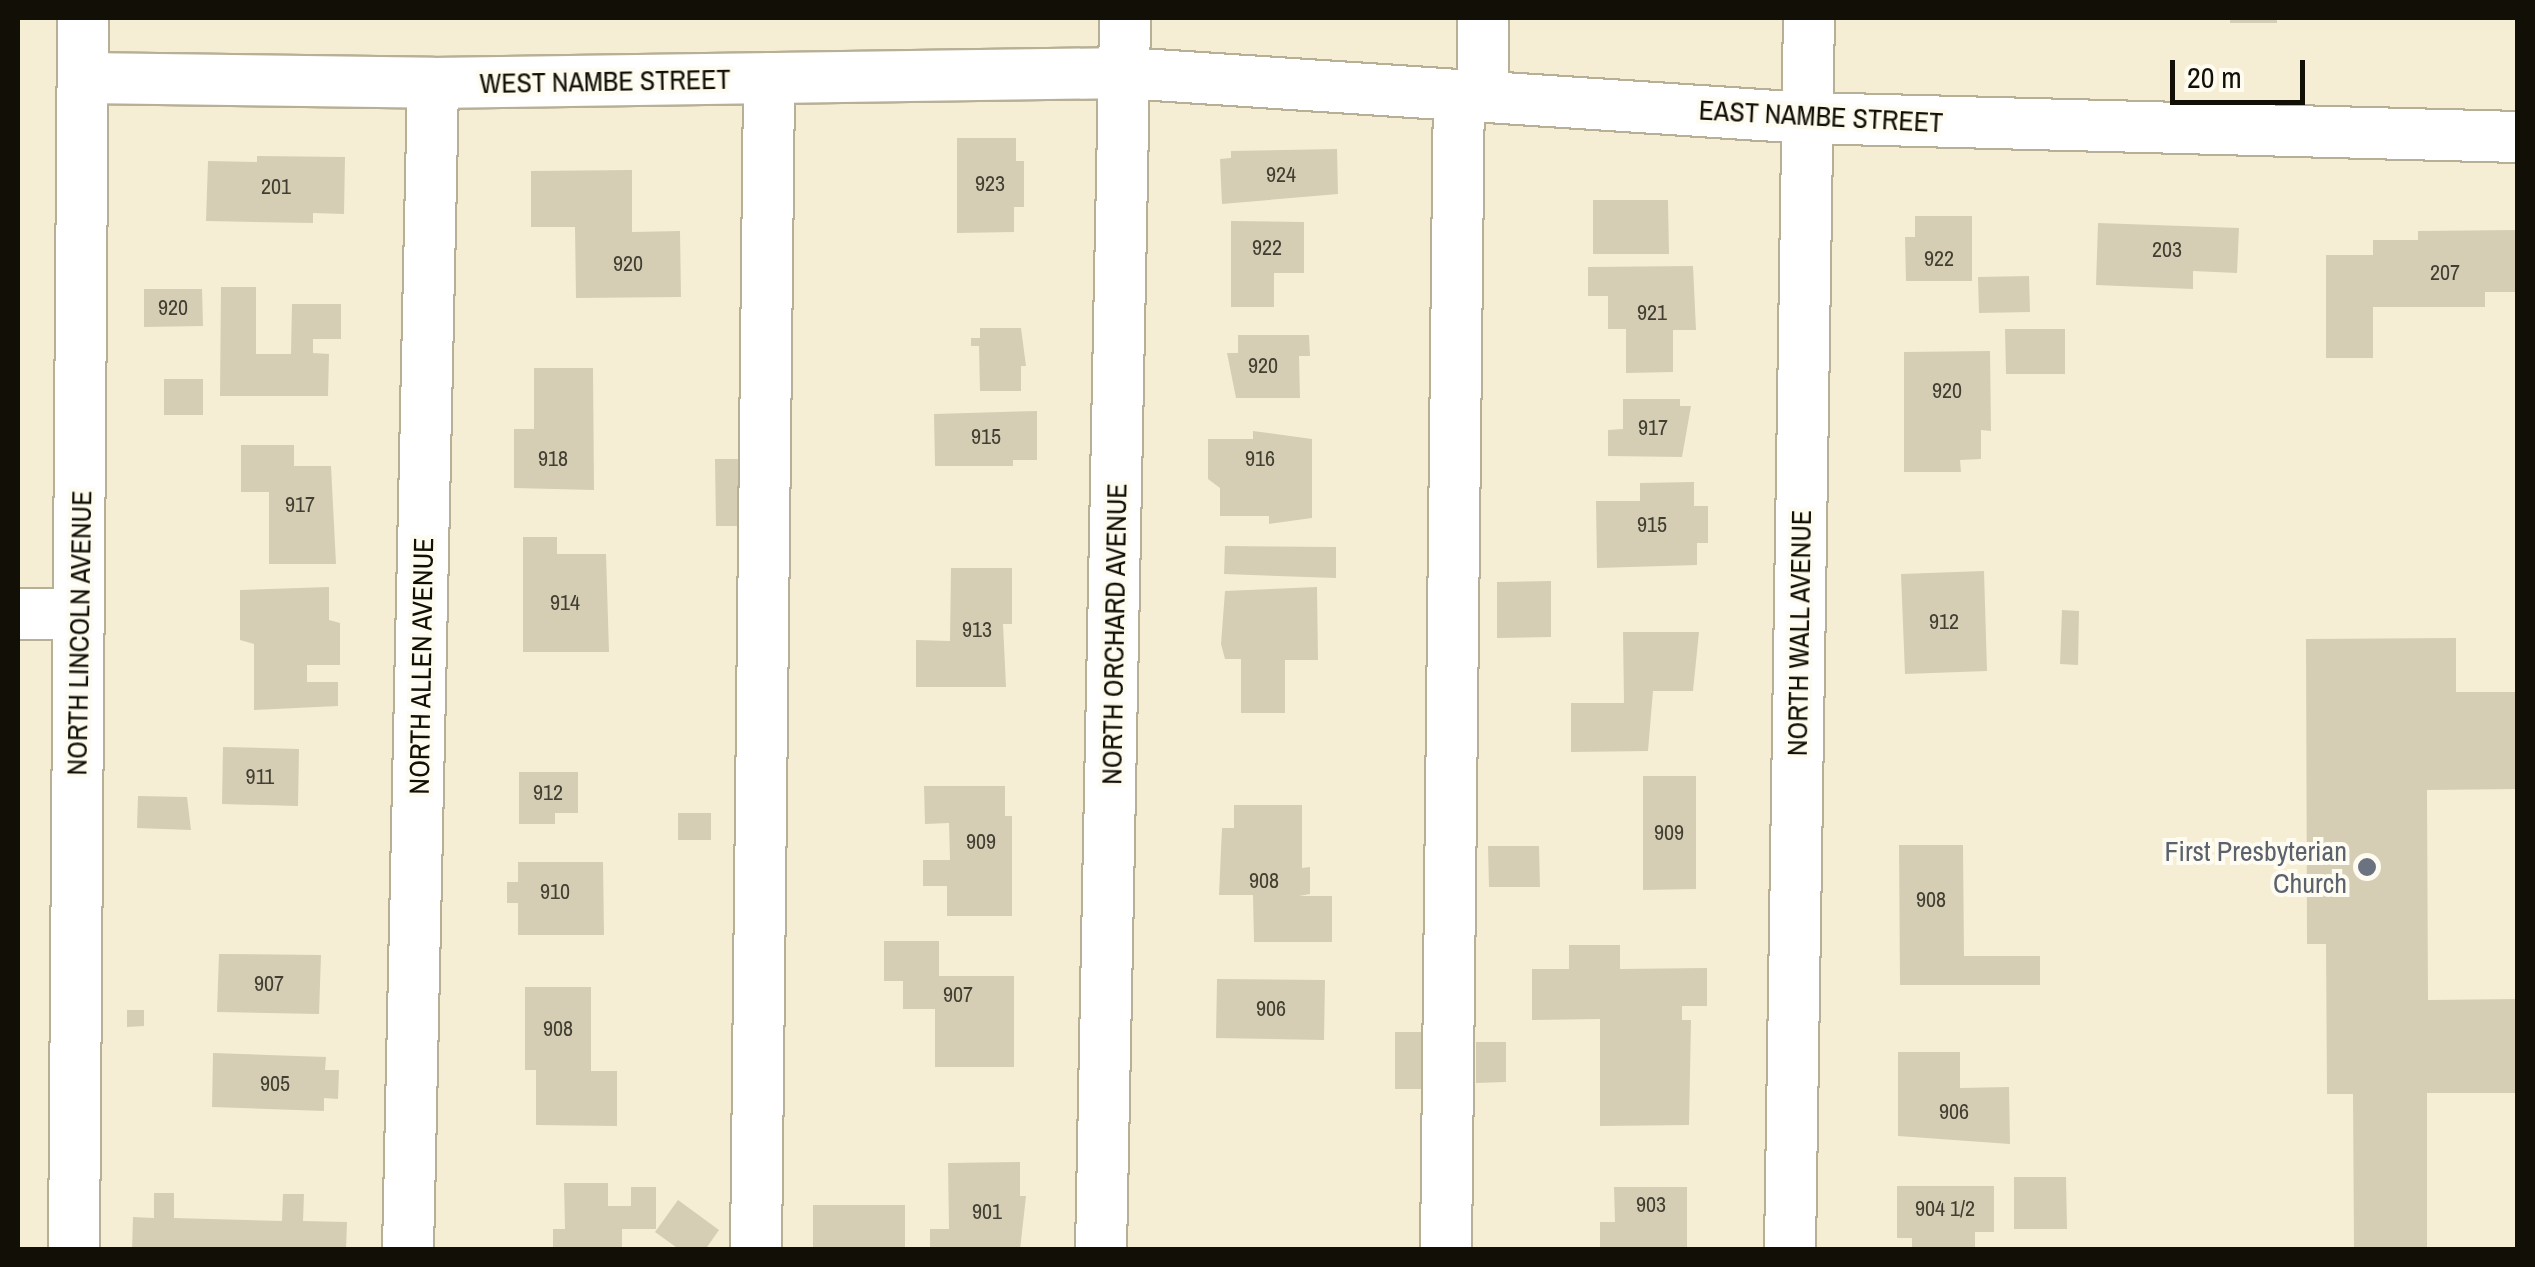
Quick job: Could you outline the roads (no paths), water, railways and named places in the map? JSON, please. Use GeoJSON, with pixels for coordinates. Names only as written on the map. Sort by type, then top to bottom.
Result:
{"type":"FeatureCollection","features":[{"type":"Feature","properties":{"kind":"street","name":"NORTH LINCOLN AVENUE"},"geometry":{"type":"LineString","coordinates":[[74,1250],[83,18]]}},
{"type":"Feature","properties":{"kind":"street","name":"NORTH ORCHARD AVENUE"},"geometry":{"type":"LineString","coordinates":[[1101,1250],[1126,18]]}},
{"type":"Feature","properties":{"kind":"street"},"geometry":{"type":"LineString","coordinates":[[1446,1250],[1471,96],[1483,18]]}},
{"type":"Feature","properties":{"kind":"street","name":"NORTH WALL AVENUE"},"geometry":{"type":"LineString","coordinates":[[1790,1250],[1809,18]]}},
{"type":"Feature","properties":{"kind":"street","name":"WEST NAMBE STREET"},"geometry":{"type":"LineString","coordinates":[[85,78],[434,84],[1124,73]]}},
{"type":"Feature","properties":{"kind":"street","name":"EAST NAMBE STREET"},"geometry":{"type":"LineString","coordinates":[[1124,73],[1807,118],[2518,137]]}},
{"type":"Feature","properties":{"kind":"street"},"geometry":{"type":"LineString","coordinates":[[756,1250],[769,78]]}},
{"type":"Feature","properties":{"kind":"street","name":"NORTH ALLEN AVENUE"},"geometry":{"type":"LineString","coordinates":[[408,1250],[434,84]]}},
{"type":"Feature","properties":{"kind":"street"},"geometry":{"type":"LineString","coordinates":[[18,614],[78,614]]}},
{"type":"Feature","properties":{"kind":"place","name":"First Presbyterian Church"},"geometry":{"type":"Point","coordinates":[2367,867]}}]}
